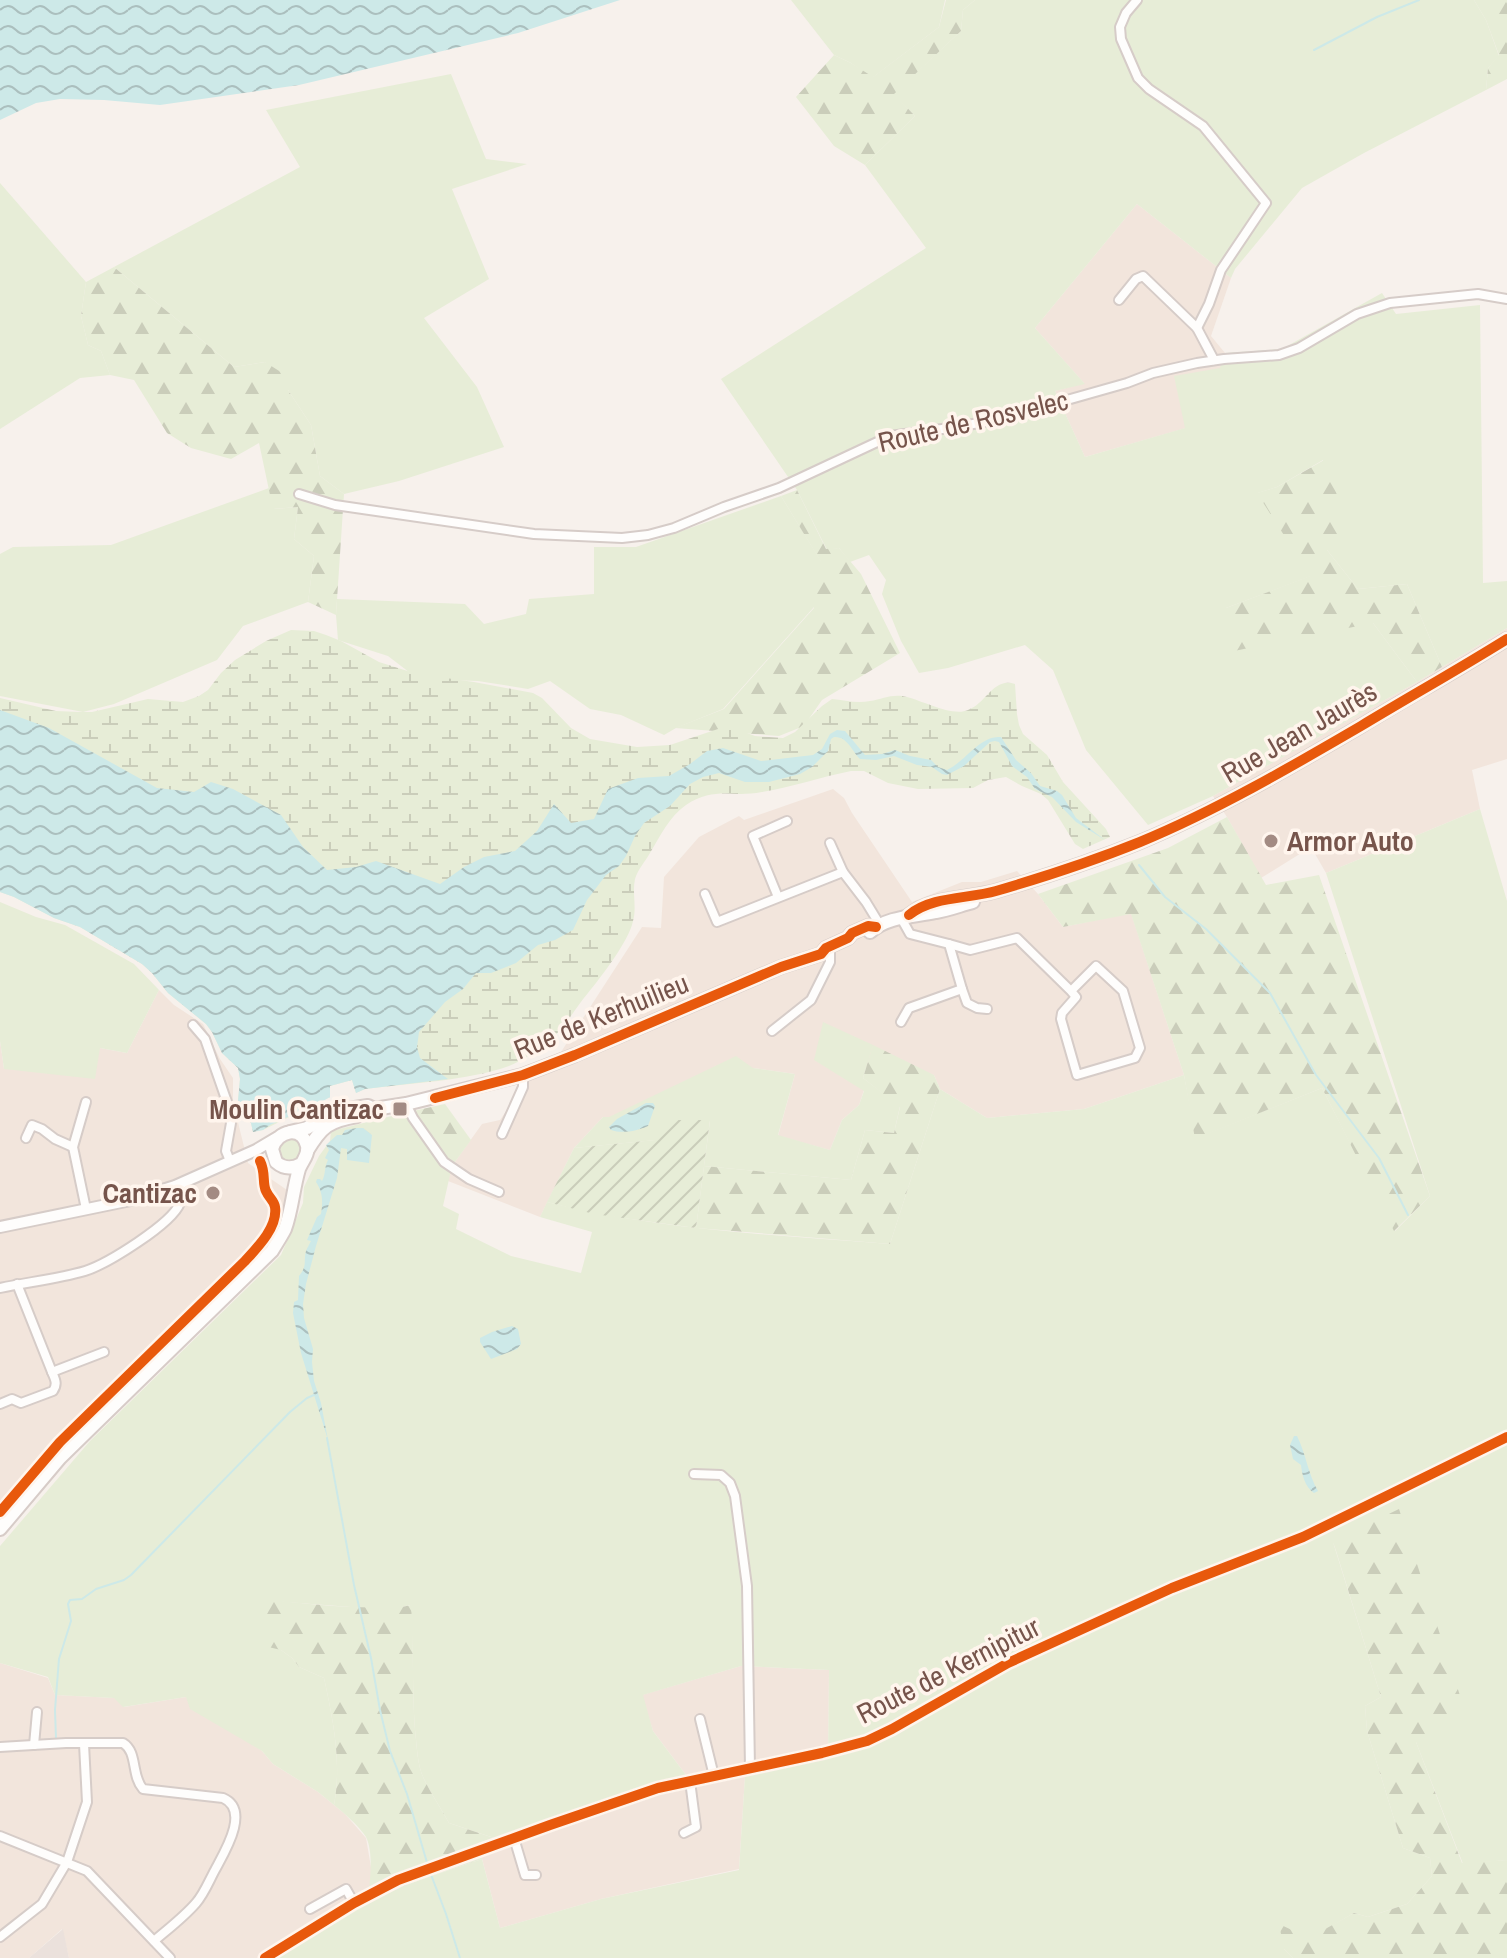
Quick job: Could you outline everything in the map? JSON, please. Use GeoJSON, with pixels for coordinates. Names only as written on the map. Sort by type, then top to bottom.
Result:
{"type":"FeatureCollection","features":[{"type":"Feature","properties":{"kind":"main road","name":"Rue Jean Jaurès"},"geometry":{"type":"LineString","coordinates":[[905,917],[915,910],[951,899],[992,892],[1108,854],[1204,814],[1266,781],[1507,639]]}},
{"type":"Feature","properties":{"kind":"main road"},"geometry":{"type":"LineString","coordinates":[[878,926],[905,917]]}},
{"type":"Feature","properties":{"kind":"main road","name":"Rue de Kerhuilieu"},"geometry":{"type":"LineString","coordinates":[[307,1151],[319,1132],[339,1119],[523,1075],[588,1050],[819,948],[828,947],[868,926],[878,926]]}},
{"type":"Feature","properties":{"kind":"main road","name":"Rue de Kerhuilieu"},"geometry":{"type":"LineString","coordinates":[[284,1134],[307,1128],[335,1111],[368,1106],[374,1109]]}},
{"type":"Feature","properties":{"kind":"main road"},"geometry":{"type":"LineString","coordinates":[[0,1529],[60,1458],[272,1251],[286,1225],[307,1151],[301,1136],[284,1134],[272,1149],[293,1193]]}},
{"type":"Feature","properties":{"kind":"main road"},"geometry":{"type":"LineString","coordinates":[[278,1164],[287,1168],[301,1164]]}},
{"type":"Feature","properties":{"kind":"street"},"geometry":{"type":"LineString","coordinates":[[1137,0],[1120,27],[1121,39],[1138,78],[1203,126],[1266,203],[1221,270],[1197,328]]}},
{"type":"Feature","properties":{"kind":"street"},"geometry":{"type":"LineString","coordinates":[[1119,300],[1136,279],[1143,276],[1197,328],[1214,360]]}},
{"type":"Feature","properties":{"kind":"street","name":"Route de Rosvelec"},"geometry":{"type":"LineString","coordinates":[[299,494],[335,505],[534,534],[622,538],[648,535],[790,483],[890,436],[1000,419],[1153,373],[1214,360],[1279,355],[1299,348],[1357,314],[1390,303],[1478,294],[1507,299]]}},
{"type":"Feature","properties":{"kind":"street"},"geometry":{"type":"LineString","coordinates":[[778,897],[753,836],[787,821]]}},
{"type":"Feature","properties":{"kind":"street"},"geometry":{"type":"LineString","coordinates":[[830,843],[843,872],[878,926]]}},
{"type":"Feature","properties":{"kind":"street"},"geometry":{"type":"LineString","coordinates":[[705,894],[717,922],[843,872]]}},
{"type":"Feature","properties":{"kind":"street"},"geometry":{"type":"LineString","coordinates":[[905,917],[910,934],[970,950],[1017,938],[1076,997],[1062,1013],[1061,1019],[1077,1075],[1135,1058],[1140,1048],[1123,991],[1096,966],[1071,991]]}},
{"type":"Feature","properties":{"kind":"street"},"geometry":{"type":"LineString","coordinates":[[949,944],[967,1003],[987,1009]]}},
{"type":"Feature","properties":{"kind":"street"},"geometry":{"type":"LineString","coordinates":[[772,1031],[811,1000],[830,962],[828,947]]}},
{"type":"Feature","properties":{"kind":"street"},"geometry":{"type":"LineString","coordinates":[[901,1022],[909,1008],[962,989]]}},
{"type":"Feature","properties":{"kind":"street"},"geometry":{"type":"LineString","coordinates":[[193,1025],[205,1039],[227,1102],[231,1123],[226,1152],[230,1161]]}},
{"type":"Feature","properties":{"kind":"street"},"geometry":{"type":"LineString","coordinates":[[502,1134],[523,1087],[523,1075]]}},
{"type":"Feature","properties":{"kind":"street"},"geometry":{"type":"LineString","coordinates":[[86,1102],[73,1147],[86,1209]]}},
{"type":"Feature","properties":{"kind":"street"},"geometry":{"type":"LineString","coordinates":[[406,1104],[444,1162],[469,1179],[499,1192]]}},
{"type":"Feature","properties":{"kind":"street"},"geometry":{"type":"LineString","coordinates":[[26,1138],[32,1125],[73,1147]]}},
{"type":"Feature","properties":{"kind":"street"},"geometry":{"type":"LineString","coordinates":[[0,1227],[131,1200],[175,1186],[267,1145],[284,1134]]}},
{"type":"Feature","properties":{"kind":"street"},"geometry":{"type":"LineString","coordinates":[[248,1154],[268,1157],[278,1164]]}},
{"type":"Feature","properties":{"kind":"street"},"geometry":{"type":"LineString","coordinates":[[0,1288],[88,1270],[131,1247],[168,1218],[180,1202],[175,1186]]}},
{"type":"Feature","properties":{"kind":"street"},"geometry":{"type":"LineString","coordinates":[[0,1404],[12,1399],[21,1403],[53,1391],[56,1382],[17,1284]]}},
{"type":"Feature","properties":{"kind":"street"},"geometry":{"type":"LineString","coordinates":[[52,1372],[104,1352]]}},
{"type":"Feature","properties":{"kind":"street","name":"Route de Kernipitur"},"geometry":{"type":"LineString","coordinates":[[265,1958],[354,1903],[398,1880],[514,1838],[658,1788],[867,1741],[1022,1656],[1172,1588],[1303,1537],[1507,1437]]}},
{"type":"Feature","properties":{"kind":"street"},"geometry":{"type":"LineString","coordinates":[[694,1474],[721,1475],[730,1483],[735,1496],[747,1586],[750,1768]]}},
{"type":"Feature","properties":{"kind":"street"},"geometry":{"type":"LineString","coordinates":[[34,1745],[37,1712]]}},
{"type":"Feature","properties":{"kind":"street"},"geometry":{"type":"LineString","coordinates":[[700,1719],[714,1776]]}},
{"type":"Feature","properties":{"kind":"street"},"geometry":{"type":"LineString","coordinates":[[0,1747],[123,1743],[130,1749],[137,1782],[143,1789],[223,1798],[234,1805],[231,1838],[198,1901],[154,1941]]}},
{"type":"Feature","properties":{"kind":"street"},"geometry":{"type":"LineString","coordinates":[[0,1937],[42,1904],[67,1862],[87,1802],[84,1744]]}},
{"type":"Feature","properties":{"kind":"street"},"geometry":{"type":"LineString","coordinates":[[684,1833],[696,1827],[690,1781]]}},
{"type":"Feature","properties":{"kind":"street"},"geometry":{"type":"LineString","coordinates":[[0,1836],[87,1871],[170,1958]]}},
{"type":"Feature","properties":{"kind":"street"},"geometry":{"type":"LineString","coordinates":[[514,1838],[525,1875],[536,1875]]}},
{"type":"Feature","properties":{"kind":"street"},"geometry":{"type":"LineString","coordinates":[[310,1909],[346,1889],[354,1903]]}},
{"type":"Feature","properties":{"kind":"shaded area"},"geometry":{"type":"Polygon","coordinates":[[[1137,204],[1231,278],[1211,336],[1225,353],[1221,368],[1186,428],[1085,457],[1055,391],[1084,383],[1035,328],[1137,204]]]}},
{"type":"Feature","properties":{"kind":"shaded area"},"geometry":{"type":"Polygon","coordinates":[[[1507,628],[1507,759],[1472,770],[1480,809],[1326,873],[1311,847],[1261,878],[1213,796],[1507,628]]]}},
{"type":"Feature","properties":{"kind":"shaded area"},"geometry":{"type":"Polygon","coordinates":[[[833,789],[844,798],[912,902],[962,882],[981,882],[1017,871],[1063,927],[1131,913],[1184,1075],[1084,1109],[987,1118],[940,1089],[934,1075],[815,1060],[864,1090],[859,1105],[842,1120],[830,1150],[778,1136],[795,1074],[753,1068],[608,1118],[603,1117],[574,1148],[540,1217],[448,1181],[452,1166],[482,1124],[500,1120],[529,1065],[561,1052],[642,927],[661,928],[664,877],[699,837],[739,816],[744,820],[833,789]]]}},
{"type":"Feature","properties":{"kind":"shaded area"},"geometry":{"type":"Polygon","coordinates":[[[159,990],[174,1005],[203,1024],[233,1078],[233,1102],[248,1163],[287,1190],[283,1223],[267,1250],[76,1434],[0,1522],[0,1041],[4,1069],[100,1048],[127,1053],[159,990]]]}},
{"type":"Feature","properties":{"kind":"shaded area"},"geometry":{"type":"Polygon","coordinates":[[[0,1663],[48,1678],[55,1695],[115,1698],[124,1707],[186,1697],[262,1751],[273,1764],[318,1792],[345,1814],[366,1838],[372,1873],[367,1902],[274,1958],[69,1958],[62,1929],[29,1958],[0,1958],[0,1663]]]}},
{"type":"Feature","properties":{"kind":"shaded area"},"geometry":{"type":"Polygon","coordinates":[[[741,1666],[829,1670],[828,1760],[745,1776],[739,1869],[601,1899],[500,1928],[478,1843],[686,1775],[653,1731],[642,1695],[741,1666]]]}},
{"type":"Feature","properties":{"kind":"shaded area"},"geometry":{"type":"Polygon","coordinates":[[[63,1929],[69,1958],[29,1958],[63,1929]]]}},
{"type":"Feature","properties":{"kind":"green space"},"geometry":{"type":"Polygon","coordinates":[[[791,0],[945,0],[939,27],[872,78],[834,55],[791,0]]]}},
{"type":"Feature","properties":{"kind":"green space"},"geometry":{"type":"Polygon","coordinates":[[[946,0],[975,0],[963,10],[961,31],[894,94],[915,116],[865,165],[834,146],[796,97],[834,55],[873,77],[939,27],[946,0]]]}},
{"type":"Feature","properties":{"kind":"green space"},"geometry":{"type":"Polygon","coordinates":[[[975,0],[1474,0],[1486,20],[1499,56],[1488,68],[1486,90],[1302,188],[1235,269],[1231,278],[1137,204],[1035,328],[1085,384],[1055,391],[1085,457],[1185,428],[1174,376],[1220,368],[1225,353],[1282,349],[1382,293],[1396,314],[1480,305],[1483,583],[1507,581],[1507,628],[1442,667],[1407,584],[1358,589],[1327,550],[1323,460],[1277,487],[1258,493],[1311,576],[1226,608],[1373,623],[1417,682],[1213,796],[1148,825],[1086,750],[1053,670],[1025,645],[948,668],[919,673],[901,641],[882,594],[886,580],[869,555],[850,562],[839,548],[827,550],[797,490],[721,379],[926,248],[865,165],[915,116],[893,94],[961,31],[963,10],[975,0]]]}},
{"type":"Feature","properties":{"kind":"green space"},"geometry":{"type":"Polygon","coordinates":[[[1474,0],[1507,0],[1507,79],[1486,90],[1488,68],[1499,55],[1486,20],[1474,0]]]}},
{"type":"Feature","properties":{"kind":"green space"},"geometry":{"type":"Polygon","coordinates":[[[451,74],[486,159],[527,164],[452,189],[489,279],[424,318],[477,387],[504,447],[399,481],[344,494],[320,476],[311,425],[265,362],[234,367],[114,267],[300,167],[266,110],[451,74]]]}},
{"type":"Feature","properties":{"kind":"green space"},"geometry":{"type":"Polygon","coordinates":[[[0,183],[86,282],[81,316],[88,345],[101,351],[110,375],[80,378],[0,429],[0,183]]]}},
{"type":"Feature","properties":{"kind":"green space"},"geometry":{"type":"Polygon","coordinates":[[[114,267],[234,367],[265,362],[287,376],[288,390],[311,425],[320,476],[344,494],[336,615],[308,602],[314,556],[294,539],[298,507],[273,509],[259,443],[231,459],[191,448],[167,433],[134,380],[110,375],[101,351],[88,345],[81,316],[86,282],[114,267]]]}},
{"type":"Feature","properties":{"kind":"green space"},"geometry":{"type":"Polygon","coordinates":[[[1324,460],[1353,537],[1327,550],[1358,589],[1407,584],[1442,667],[1417,682],[1373,623],[1234,651],[1226,608],[1310,576],[1257,493],[1277,487],[1324,460]]]}},
{"type":"Feature","properties":{"kind":"green space"},"geometry":{"type":"Polygon","coordinates":[[[269,488],[274,509],[298,507],[294,539],[314,556],[308,602],[243,626],[217,660],[114,704],[83,712],[0,696],[0,554],[13,547],[111,545],[269,488]]]}},
{"type":"Feature","properties":{"kind":"green space"},"geometry":{"type":"Polygon","coordinates":[[[797,490],[826,549],[839,548],[861,574],[900,653],[822,700],[804,726],[779,736],[675,728],[724,709],[814,608],[804,581],[821,562],[781,496],[797,490]]]}},
{"type":"Feature","properties":{"kind":"green space"},"geometry":{"type":"Polygon","coordinates":[[[781,496],[822,563],[814,607],[723,709],[664,735],[621,715],[590,709],[550,681],[528,689],[478,681],[418,679],[388,656],[338,640],[337,599],[465,604],[484,624],[526,614],[529,599],[594,594],[594,547],[636,547],[781,496]]]}},
{"type":"Feature","properties":{"kind":"green space"},"geometry":{"type":"Polygon","coordinates":[[[291,630],[326,635],[379,662],[417,674],[533,693],[542,698],[571,728],[590,739],[637,747],[670,745],[724,727],[755,736],[783,738],[795,732],[832,699],[860,702],[902,696],[962,712],[975,707],[995,687],[1015,684],[1017,714],[1023,734],[1047,755],[1063,782],[1110,837],[1083,849],[1075,844],[1048,800],[1006,777],[988,780],[973,788],[918,789],[888,783],[864,771],[851,771],[751,794],[715,794],[696,799],[675,815],[640,869],[635,879],[634,916],[626,938],[566,1023],[541,1047],[509,1066],[475,1075],[365,1089],[356,1093],[352,1080],[330,1086],[330,1097],[253,1132],[238,1101],[238,1068],[222,1053],[206,1024],[168,993],[142,964],[80,927],[0,892],[0,836],[86,843],[118,850],[171,873],[226,905],[232,936],[237,944],[249,947],[266,942],[280,946],[301,957],[320,981],[331,986],[343,982],[362,953],[373,943],[398,946],[435,933],[449,932],[480,916],[522,928],[536,924],[542,918],[538,901],[539,883],[547,868],[564,861],[601,862],[610,821],[625,801],[665,802],[681,780],[710,767],[723,767],[760,779],[791,769],[791,765],[751,772],[714,758],[683,772],[659,796],[625,796],[609,810],[597,857],[558,856],[543,862],[535,877],[531,921],[512,922],[490,912],[479,911],[455,924],[424,928],[400,938],[365,937],[355,946],[341,977],[333,981],[322,978],[306,953],[280,938],[266,936],[242,942],[233,924],[229,896],[221,884],[178,859],[90,823],[55,819],[0,819],[0,698],[56,711],[80,712],[148,699],[183,702],[208,690],[235,660],[291,630]]]}},
{"type":"Feature","properties":{"kind":"green space"},"geometry":{"type":"Polygon","coordinates":[[[1480,809],[1507,901],[1507,1860],[1463,1864],[1333,1542],[1381,1697],[1365,1706],[1367,1731],[1403,1848],[1430,1858],[1432,1876],[1407,1904],[1368,1917],[1354,1913],[1309,1939],[1284,1949],[1293,1958],[274,1958],[367,1902],[408,1884],[482,1859],[500,1928],[601,1899],[739,1870],[745,1776],[828,1759],[829,1670],[741,1666],[643,1695],[653,1731],[686,1775],[494,1838],[449,1823],[422,1774],[415,1730],[410,1605],[377,1609],[272,1601],[281,1650],[299,1667],[324,1678],[337,1757],[334,1805],[273,1764],[262,1751],[190,1709],[186,1697],[123,1707],[114,1698],[55,1695],[48,1677],[0,1663],[0,1546],[90,1441],[281,1255],[303,1203],[304,1187],[330,1141],[331,1131],[404,1113],[452,1166],[443,1206],[459,1214],[456,1229],[511,1256],[581,1273],[592,1232],[540,1217],[547,1202],[674,1225],[890,1244],[940,1089],[987,1118],[1084,1109],[1184,1075],[1196,1138],[1322,1088],[1395,1231],[1430,1196],[1326,873],[1480,809]]]}},
{"type":"Feature","properties":{"kind":"green space"},"geometry":{"type":"Polygon","coordinates":[[[1227,817],[1266,885],[1319,875],[1430,1196],[1394,1231],[1322,1088],[1195,1139],[1184,1075],[1131,914],[1063,927],[1038,894],[1168,848],[1227,817]]]}},
{"type":"Feature","properties":{"kind":"green space"},"geometry":{"type":"Polygon","coordinates":[[[0,902],[65,925],[134,964],[159,990],[127,1053],[100,1048],[95,1079],[4,1069],[0,1041],[0,902]]]}},
{"type":"Feature","properties":{"kind":"green space"},"geometry":{"type":"Polygon","coordinates":[[[823,1022],[873,1045],[863,1078],[900,1106],[894,1133],[865,1130],[851,1180],[704,1166],[710,1121],[656,1140],[574,1148],[603,1117],[609,1117],[736,1056],[753,1068],[795,1074],[778,1135],[830,1150],[842,1120],[859,1105],[864,1091],[814,1060],[823,1022]]]}},
{"type":"Feature","properties":{"kind":"green space"},"geometry":{"type":"Polygon","coordinates":[[[873,1045],[934,1075],[940,1089],[890,1244],[696,1228],[704,1166],[851,1180],[865,1130],[894,1133],[900,1107],[863,1078],[873,1045]]]}},
{"type":"Feature","properties":{"kind":"green space"},"geometry":{"type":"Polygon","coordinates":[[[445,1104],[471,1140],[452,1166],[404,1113],[445,1104]]]}},
{"type":"Feature","properties":{"kind":"green space"},"geometry":{"type":"Polygon","coordinates":[[[664,1120],[710,1120],[696,1228],[594,1214],[547,1202],[574,1148],[655,1140],[664,1120]]]}},
{"type":"Feature","properties":{"kind":"green space"},"geometry":{"type":"Polygon","coordinates":[[[290,1138],[298,1142],[302,1150],[298,1158],[290,1162],[282,1158],[278,1150],[282,1142],[290,1138]]]}},
{"type":"Feature","properties":{"kind":"green space"},"geometry":{"type":"Polygon","coordinates":[[[1399,1509],[1467,1717],[1416,1742],[1462,1863],[1507,1860],[1507,1958],[1293,1958],[1284,1949],[1279,1924],[1309,1938],[1354,1913],[1368,1917],[1407,1904],[1432,1876],[1430,1858],[1403,1848],[1367,1731],[1365,1706],[1381,1697],[1333,1541],[1399,1509]]]}},
{"type":"Feature","properties":{"kind":"green space"},"geometry":{"type":"Polygon","coordinates":[[[272,1600],[354,1607],[411,1605],[414,1714],[420,1768],[449,1823],[494,1838],[478,1843],[482,1859],[408,1884],[367,1902],[371,1869],[366,1837],[334,1805],[337,1757],[324,1678],[299,1667],[281,1650],[256,1644],[272,1600]]]}},
{"type":"Feature","properties":{"kind":"water"},"geometry":{"type":"Polygon","coordinates":[[[0,0],[620,0],[518,33],[299,85],[160,105],[60,99],[36,103],[0,120],[0,0]]]}},
{"type":"Feature","properties":{"kind":"water"},"geometry":{"type":"Polygon","coordinates":[[[0,710],[49,728],[157,788],[194,792],[211,782],[233,789],[281,815],[303,847],[327,870],[376,861],[440,884],[484,857],[515,851],[537,831],[554,804],[571,823],[594,819],[608,789],[638,778],[669,776],[707,751],[723,748],[761,761],[813,755],[837,730],[845,731],[865,755],[895,750],[931,760],[947,770],[986,740],[1001,737],[1016,760],[1040,786],[1062,795],[1076,818],[1105,840],[1076,822],[1052,797],[1035,789],[1027,777],[1012,766],[999,742],[995,741],[964,766],[947,775],[932,767],[894,756],[876,760],[860,759],[846,741],[834,737],[828,751],[800,774],[769,782],[745,782],[719,773],[703,777],[690,784],[670,806],[644,823],[619,866],[606,875],[587,900],[573,930],[538,945],[516,963],[491,973],[476,973],[419,1032],[417,1047],[420,1058],[448,1079],[365,1089],[356,1093],[352,1080],[330,1086],[330,1097],[323,1101],[253,1132],[238,1101],[238,1068],[222,1053],[206,1024],[168,993],[142,964],[80,927],[0,892],[0,710]]]}},
{"type":"Feature","properties":{"kind":"water"},"geometry":{"type":"Polygon","coordinates":[[[646,1103],[655,1106],[648,1126],[630,1131],[611,1130],[609,1127],[617,1119],[646,1103]]]}},
{"type":"Feature","properties":{"kind":"water"},"geometry":{"type":"Polygon","coordinates":[[[363,1128],[372,1135],[369,1163],[347,1160],[347,1149],[341,1148],[337,1178],[316,1246],[303,1304],[313,1349],[314,1381],[328,1440],[301,1353],[293,1313],[294,1302],[298,1300],[299,1276],[311,1241],[307,1240],[321,1214],[322,1198],[316,1182],[317,1179],[322,1181],[324,1176],[328,1160],[325,1158],[329,1150],[326,1145],[345,1130],[363,1128]]]}},
{"type":"Feature","properties":{"kind":"water"},"geometry":{"type":"Polygon","coordinates":[[[512,1326],[518,1329],[521,1344],[517,1349],[491,1359],[480,1338],[512,1326]]]}},
{"type":"Feature","properties":{"kind":"water"},"geometry":{"type":"Polygon","coordinates":[[[1297,1436],[1318,1491],[1314,1493],[1304,1480],[1301,1465],[1293,1459],[1290,1445],[1297,1436]]]}},
{"type":"Feature","properties":{"kind":"waterway"},"geometry":{"type":"LineString","coordinates":[[1314,50],[1377,17],[1419,0]]}},
{"type":"Feature","properties":{"kind":"waterway"},"geometry":{"type":"LineString","coordinates":[[1139,865],[1165,897],[1206,929],[1270,993],[1316,1075],[1379,1158],[1408,1215]]}},
{"type":"Feature","properties":{"kind":"waterway"},"geometry":{"type":"LineString","coordinates":[[56,1739],[59,1659],[71,1621],[70,1600],[82,1599],[96,1589],[131,1575],[290,1412],[314,1395]]}},
{"type":"Feature","properties":{"kind":"waterway"},"geometry":{"type":"LineString","coordinates":[[327,1438],[380,1710],[390,1751],[407,1794],[428,1866]]}},
{"type":"Feature","properties":{"kind":"waterway"},"geometry":{"type":"LineString","coordinates":[[430,1872],[460,1958]]}},
{"type":"Feature","properties":{"kind":"cycle path"},"geometry":{"type":"LineString","coordinates":[[909,915],[928,904],[996,891],[1050,874],[1169,830],[1280,773],[1507,639]]}},
{"type":"Feature","properties":{"kind":"cycle path"},"geometry":{"type":"LineString","coordinates":[[435,1098],[523,1075],[575,1055],[781,967],[821,954],[826,948],[868,926],[876,927]]}},
{"type":"Feature","properties":{"kind":"cycle path"},"geometry":{"type":"LineString","coordinates":[[0,1512],[60,1442],[261,1243],[275,1215],[274,1205],[265,1188],[260,1161]]}},
{"type":"Feature","properties":{"kind":"cycle path"},"geometry":{"type":"LineString","coordinates":[[265,1958],[354,1903],[398,1880],[550,1825],[658,1788],[867,1741],[1008,1663],[1172,1588],[1303,1537],[1507,1437]]}},
{"type":"Feature","properties":{"kind":"place","name":"Armor Auto"},"geometry":{"type":"Point","coordinates":[1271,841]}},
{"type":"Feature","properties":{"kind":"place","name":"Moulin Cantizac"},"geometry":{"type":"Point","coordinates":[400,1109]}},
{"type":"Feature","properties":{"kind":"place","name":"Cantizac"},"geometry":{"type":"Point","coordinates":[213,1193]}}]}
